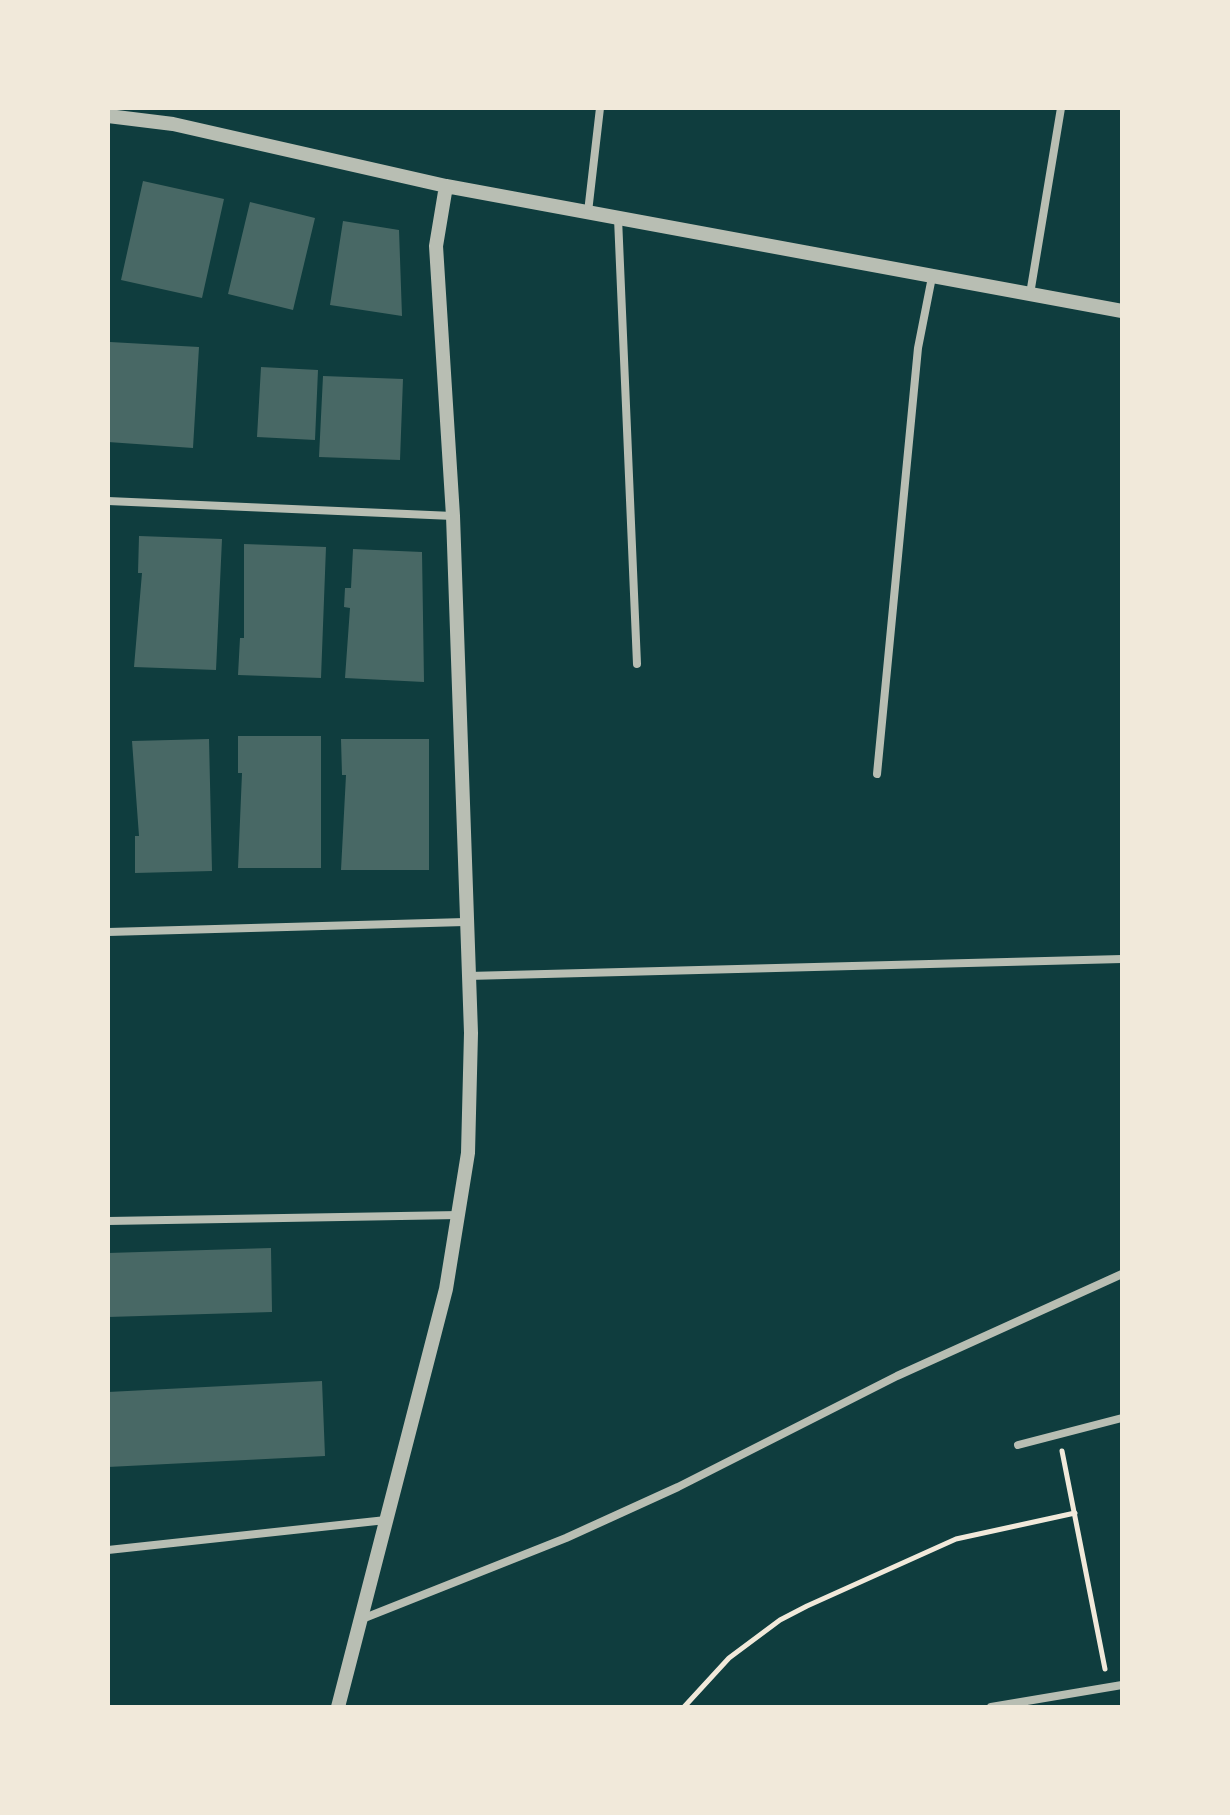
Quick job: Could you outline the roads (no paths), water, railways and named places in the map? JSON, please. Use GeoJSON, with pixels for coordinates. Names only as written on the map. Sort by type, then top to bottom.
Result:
{"type":"FeatureCollection","features":[{"type":"Feature","properties":{"kind":"street"},"geometry":{"type":"LineString","coordinates":[[588,212],[600,108]]}},
{"type":"Feature","properties":{"kind":"street"},"geometry":{"type":"LineString","coordinates":[[1030,295],[1061,108]]}},
{"type":"Feature","properties":{"kind":"street"},"geometry":{"type":"LineString","coordinates":[[108,116],[173,124],[446,186],[1122,311]]}},
{"type":"Feature","properties":{"kind":"street"},"geometry":{"type":"LineString","coordinates":[[338,1707],[446,1289],[460,1215],[471,1093],[453,516],[436,246],[446,186]]}},
{"type":"Feature","properties":{"kind":"street"},"geometry":{"type":"LineString","coordinates":[[618,218],[637,664]]}},
{"type":"Feature","properties":{"kind":"street"},"geometry":{"type":"LineString","coordinates":[[877,774],[918,348],[932,277]]}},
{"type":"Feature","properties":{"kind":"street"},"geometry":{"type":"LineString","coordinates":[[108,501],[453,516]]}},
{"type":"Feature","properties":{"kind":"street"},"geometry":{"type":"LineString","coordinates":[[108,932],[465,922]]}},
{"type":"Feature","properties":{"kind":"street"},"geometry":{"type":"LineString","coordinates":[[468,976],[1122,959]]}},
{"type":"Feature","properties":{"kind":"street"},"geometry":{"type":"LineString","coordinates":[[108,1221],[460,1215]]}},
{"type":"Feature","properties":{"kind":"street"},"geometry":{"type":"LineString","coordinates":[[361,1619],[523,1556],[650,1500],[897,1376],[1122,1274]]}},
{"type":"Feature","properties":{"kind":"street"},"geometry":{"type":"LineString","coordinates":[[1018,1445],[1122,1418]]}},
{"type":"Feature","properties":{"kind":"street"},"geometry":{"type":"LineString","coordinates":[[108,1550],[386,1520]]}},
{"type":"Feature","properties":{"kind":"street"},"geometry":{"type":"LineString","coordinates":[[991,1707],[1122,1685]]}}]}
